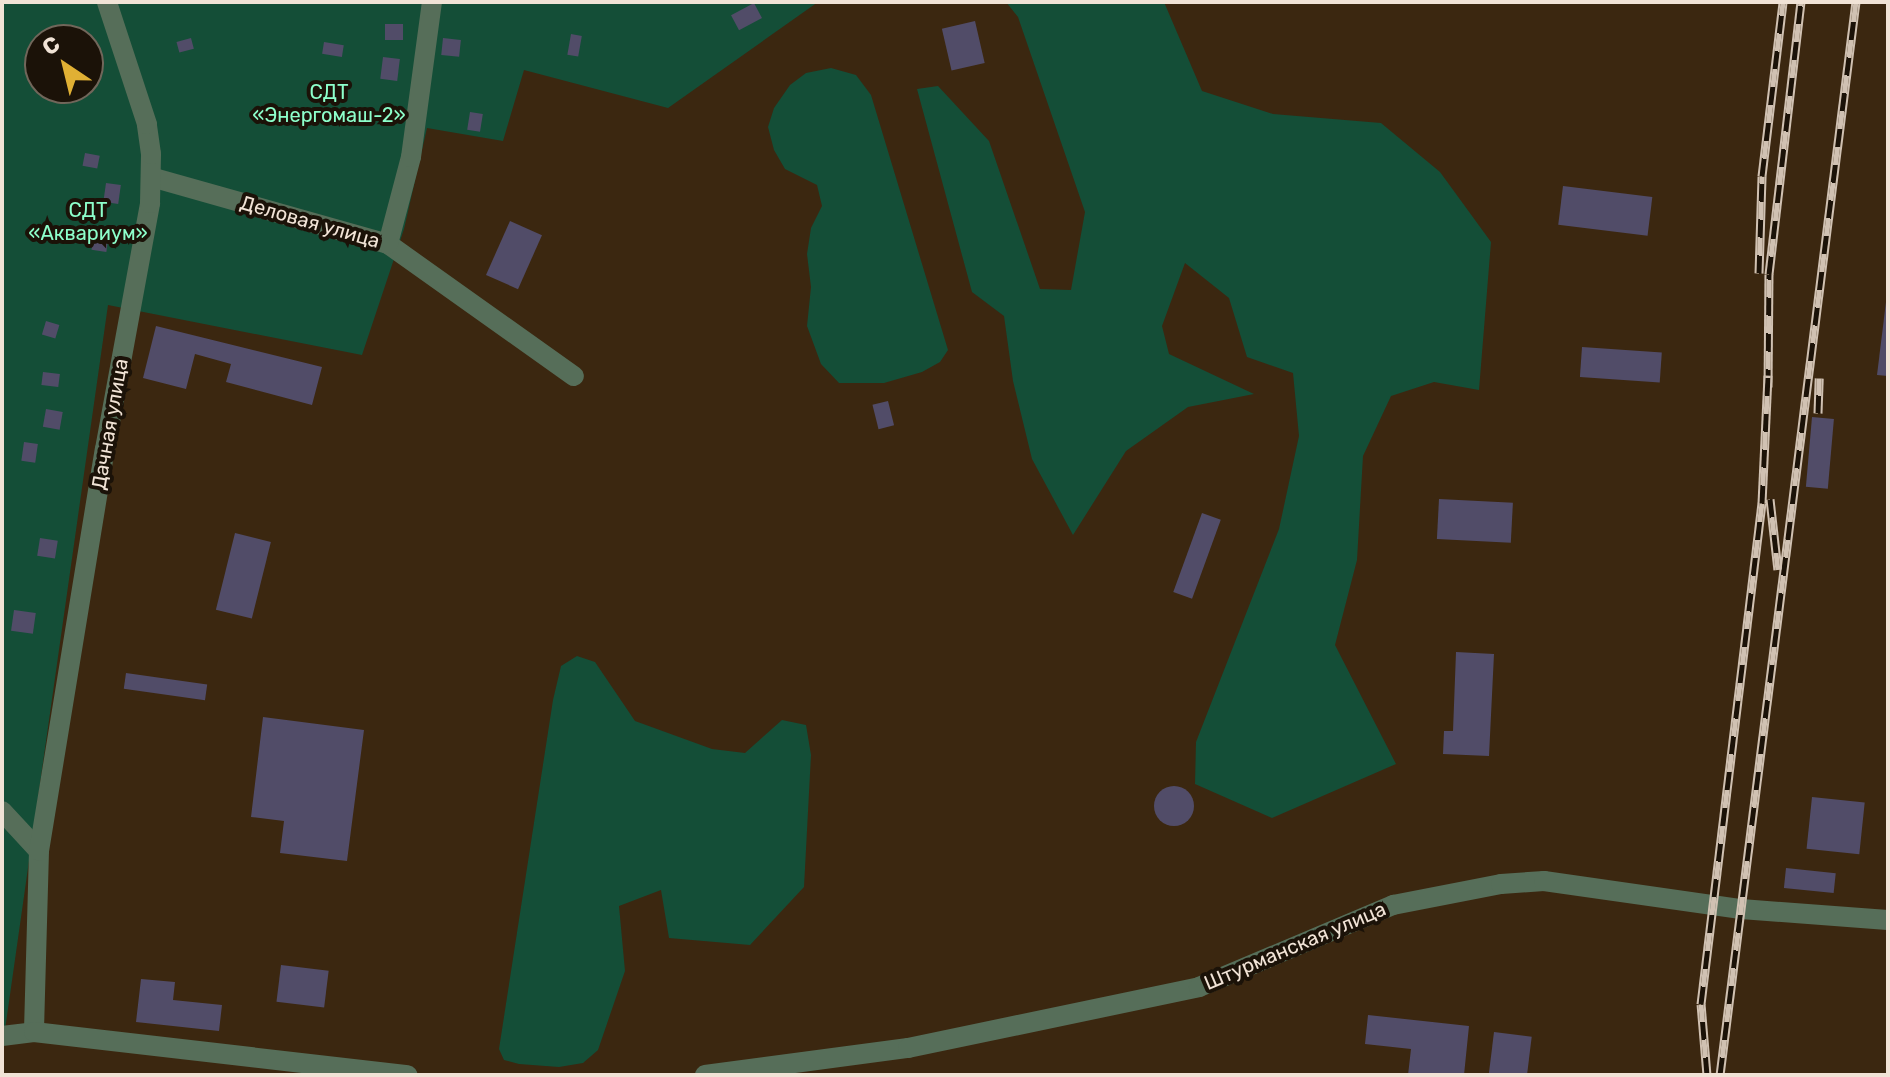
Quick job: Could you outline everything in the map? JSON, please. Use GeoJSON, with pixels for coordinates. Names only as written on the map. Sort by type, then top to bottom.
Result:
{"type":"FeatureCollection","features":[{"type":"Feature","properties":{"kind":"street","name":"Дачная улица"},"geometry":{"type":"LineString","coordinates":[[39,851],[105,449],[150,203],[147,124],[107,2]]}},
{"type":"Feature","properties":{"kind":"street"},"geometry":{"type":"LineString","coordinates":[[388,244],[411,157],[432,2]]}},
{"type":"Feature","properties":{"kind":"street","name":"Деловая улица"},"geometry":{"type":"LineString","coordinates":[[151,177],[388,244],[574,376]]}},
{"type":"Feature","properties":{"kind":"street"},"geometry":{"type":"LineString","coordinates":[[2,811],[39,851],[34,1032]]}},
{"type":"Feature","properties":{"kind":"street","name":"Штурманская улица"},"geometry":{"type":"LineString","coordinates":[[705,1075],[908,1048],[1199,987],[1393,905],[1476,887],[1544,881],[1741,909],[1888,920]]}},
{"type":"Feature","properties":{"kind":"street"},"geometry":{"type":"LineString","coordinates":[[2,1036],[34,1032],[408,1075]]}},
{"type":"Feature","properties":{"kind":"green space"},"geometry":{"type":"Polygon","coordinates":[[[2,2],[818,2],[668,108],[524,70],[503,141],[427,128],[404,229],[362,355],[108,305],[2,1051],[2,2]]]}},
{"type":"Feature","properties":{"kind":"green space"},"geometry":{"type":"Polygon","coordinates":[[[1006,2],[1164,2],[1202,91],[1273,114],[1381,123],[1440,172],[1491,242],[1479,390],[1434,382],[1391,396],[1363,456],[1357,560],[1335,645],[1396,764],[1272,818],[1195,784],[1196,742],[1279,529],[1299,436],[1293,373],[1247,357],[1229,298],[1185,263],[1162,326],[1169,354],[1254,394],[1188,407],[1126,451],[1073,535],[1032,459],[1013,381],[1004,316],[972,292],[917,89],[938,86],[989,141],[1040,289],[1071,290],[1085,212],[1018,17],[1006,2]]]}},
{"type":"Feature","properties":{"kind":"green space"},"geometry":{"type":"Polygon","coordinates":[[[831,68],[856,75],[871,95],[948,350],[940,362],[922,372],[884,383],[839,383],[821,364],[807,326],[811,287],[807,254],[811,228],[822,206],[817,185],[785,169],[774,150],[768,127],[774,108],[790,85],[806,73],[831,68]]]}},
{"type":"Feature","properties":{"kind":"green space"},"geometry":{"type":"Polygon","coordinates":[[[577,656],[595,662],[635,721],[712,749],[745,753],[782,720],[806,725],[811,755],[804,887],[750,945],[669,938],[661,890],[619,906],[625,971],[598,1050],[583,1063],[559,1067],[519,1064],[504,1060],[499,1049],[553,700],[561,666],[577,656]]]}},
{"type":"Feature","properties":{"kind":"building"},"geometry":{"type":"Polygon","coordinates":[[[754,3],[762,18],[739,30],[731,15],[754,3]]]}},
{"type":"Feature","properties":{"kind":"building"},"geometry":{"type":"Polygon","coordinates":[[[975,21],[985,63],[952,71],[942,29],[975,21]]]}},
{"type":"Feature","properties":{"kind":"building"},"geometry":{"type":"Polygon","coordinates":[[[385,24],[403,24],[403,40],[385,40],[385,24]]]}},
{"type":"Feature","properties":{"kind":"building"},"geometry":{"type":"Polygon","coordinates":[[[571,34],[582,36],[578,57],[567,55],[571,34]]]}},
{"type":"Feature","properties":{"kind":"building"},"geometry":{"type":"Polygon","coordinates":[[[191,38],[194,49],[179,53],[177,42],[191,38]]]}},
{"type":"Feature","properties":{"kind":"building"},"geometry":{"type":"Polygon","coordinates":[[[443,38],[461,40],[459,57],[441,55],[443,38]]]}},
{"type":"Feature","properties":{"kind":"building"},"geometry":{"type":"Polygon","coordinates":[[[324,42],[344,45],[342,57],[322,54],[324,42]]]}},
{"type":"Feature","properties":{"kind":"building"},"geometry":{"type":"Polygon","coordinates":[[[383,57],[400,59],[397,81],[380,79],[383,57]]]}},
{"type":"Feature","properties":{"kind":"building"},"geometry":{"type":"Polygon","coordinates":[[[470,112],[483,114],[480,132],[467,130],[470,112]]]}},
{"type":"Feature","properties":{"kind":"building"},"geometry":{"type":"Polygon","coordinates":[[[85,153],[100,156],[97,169],[83,166],[85,153]]]}},
{"type":"Feature","properties":{"kind":"building"},"geometry":{"type":"Polygon","coordinates":[[[106,183],[121,185],[118,204],[103,202],[106,183]]]}},
{"type":"Feature","properties":{"kind":"building"},"geometry":{"type":"Polygon","coordinates":[[[1563,186],[1652,197],[1648,236],[1558,225],[1563,186]]]}},
{"type":"Feature","properties":{"kind":"building"},"geometry":{"type":"Polygon","coordinates":[[[510,221],[542,235],[518,289],[486,275],[510,221]]]}},
{"type":"Feature","properties":{"kind":"building"},"geometry":{"type":"Polygon","coordinates":[[[94,232],[109,234],[106,252],[91,250],[94,232]]]}},
{"type":"Feature","properties":{"kind":"building"},"geometry":{"type":"Polygon","coordinates":[[[1888,302],[1888,376],[1877,375],[1888,302]]]}},
{"type":"Feature","properties":{"kind":"building"},"geometry":{"type":"Polygon","coordinates":[[[46,321],[59,325],[55,338],[42,334],[46,321]]]}},
{"type":"Feature","properties":{"kind":"building"},"geometry":{"type":"Polygon","coordinates":[[[156,326],[322,367],[312,405],[226,382],[231,364],[195,354],[186,389],[143,378],[156,326]]]}},
{"type":"Feature","properties":{"kind":"building"},"geometry":{"type":"Polygon","coordinates":[[[1582,347],[1662,353],[1660,383],[1580,377],[1582,347]]]}},
{"type":"Feature","properties":{"kind":"building"},"geometry":{"type":"Polygon","coordinates":[[[43,372],[60,374],[58,387],[41,385],[43,372]]]}},
{"type":"Feature","properties":{"kind":"building"},"geometry":{"type":"Polygon","coordinates":[[[888,401],[894,425],[879,429],[872,405],[888,401]]]}},
{"type":"Feature","properties":{"kind":"building"},"geometry":{"type":"Polygon","coordinates":[[[46,409],[63,412],[60,430],[43,427],[46,409]]]}},
{"type":"Feature","properties":{"kind":"building"},"geometry":{"type":"Polygon","coordinates":[[[1812,417],[1834,419],[1828,489],[1806,487],[1812,417]]]}},
{"type":"Feature","properties":{"kind":"building"},"geometry":{"type":"Polygon","coordinates":[[[24,442],[38,444],[35,463],[21,461],[24,442]]]}},
{"type":"Feature","properties":{"kind":"building"},"geometry":{"type":"Polygon","coordinates":[[[1439,499],[1513,503],[1511,543],[1437,539],[1439,499]]]}},
{"type":"Feature","properties":{"kind":"building"},"geometry":{"type":"Polygon","coordinates":[[[1202,513],[1221,520],[1192,599],[1173,592],[1202,513]]]}},
{"type":"Feature","properties":{"kind":"building"},"geometry":{"type":"Polygon","coordinates":[[[235,533],[271,542],[252,619],[216,610],[235,533]]]}},
{"type":"Feature","properties":{"kind":"building"},"geometry":{"type":"Polygon","coordinates":[[[40,538],[58,541],[55,559],[37,556],[40,538]]]}},
{"type":"Feature","properties":{"kind":"building"},"geometry":{"type":"Polygon","coordinates":[[[14,610],[36,613],[33,634],[11,631],[14,610]]]}},
{"type":"Feature","properties":{"kind":"building"},"geometry":{"type":"Polygon","coordinates":[[[1456,652],[1494,654],[1489,756],[1443,754],[1444,731],[1453,731],[1456,652]]]}},
{"type":"Feature","properties":{"kind":"building"},"geometry":{"type":"Polygon","coordinates":[[[126,673],[207,684],[205,700],[124,689],[126,673]]]}},
{"type":"Feature","properties":{"kind":"building"},"geometry":{"type":"Polygon","coordinates":[[[263,717],[364,730],[347,861],[280,853],[284,821],[251,817],[263,717]]]}},
{"type":"Feature","properties":{"kind":"building"},"geometry":{"type":"Polygon","coordinates":[[[1174,786],[1188,792],[1194,806],[1188,820],[1174,826],[1160,820],[1154,806],[1160,792],[1174,786]]]}},
{"type":"Feature","properties":{"kind":"building"},"geometry":{"type":"Polygon","coordinates":[[[1812,797],[1865,803],[1859,854],[1807,849],[1812,797]]]}},
{"type":"Feature","properties":{"kind":"building"},"geometry":{"type":"Polygon","coordinates":[[[1786,868],[1836,873],[1834,893],[1784,888],[1786,868]]]}},
{"type":"Feature","properties":{"kind":"building"},"geometry":{"type":"Polygon","coordinates":[[[281,965],[329,971],[324,1008],[276,1002],[281,965]]]}},
{"type":"Feature","properties":{"kind":"building"},"geometry":{"type":"Polygon","coordinates":[[[141,979],[175,982],[173,1000],[222,1005],[219,1031],[136,1022],[141,979]]]}},
{"type":"Feature","properties":{"kind":"building"},"geometry":{"type":"Polygon","coordinates":[[[1368,1015],[1469,1026],[1464,1075],[1408,1075],[1411,1049],[1365,1044],[1368,1015]]]}},
{"type":"Feature","properties":{"kind":"building"},"geometry":{"type":"Polygon","coordinates":[[[1494,1032],[1532,1037],[1527,1075],[1489,1075],[1494,1032]]]}},
{"type":"Feature","properties":{"kind":"railway"},"geometry":{"type":"LineString","coordinates":[[1759,273],[1762,176],[1783,2]]}},
{"type":"Feature","properties":{"kind":"railway"},"geometry":{"type":"LineString","coordinates":[[1768,387],[1769,274],[1801,2]]}},
{"type":"Feature","properties":{"kind":"railway"},"geometry":{"type":"LineString","coordinates":[[1720,1075],[1856,2]]}},
{"type":"Feature","properties":{"kind":"railway"},"geometry":{"type":"LineString","coordinates":[[1707,1075],[1701,1004],[1762,503],[1768,375]]}},
{"type":"Feature","properties":{"kind":"railway"},"geometry":{"type":"LineString","coordinates":[[1818,413],[1819,378]]}},
{"type":"Feature","properties":{"kind":"railway"},"geometry":{"type":"LineString","coordinates":[[1770,499],[1778,570]]}},
{"type":"Feature","properties":{"kind":"park label","name":"СДТ «Энергомаш-2»"},"geometry":{"type":"Point","coordinates":[329,104]}},
{"type":"Feature","properties":{"kind":"park label","name":"СДТ «Аквариум»"},"geometry":{"type":"Point","coordinates":[88,222]}}]}
